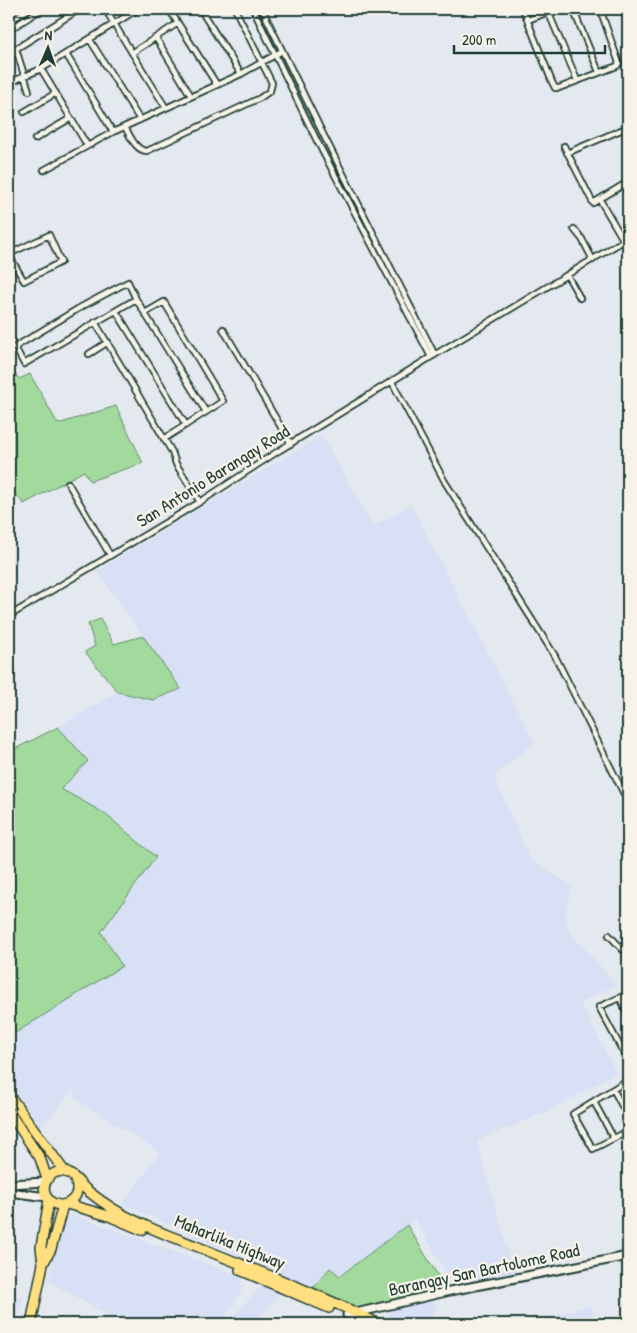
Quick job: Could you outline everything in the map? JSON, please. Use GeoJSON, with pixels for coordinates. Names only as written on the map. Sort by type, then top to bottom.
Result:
{"type":"FeatureCollection","features":[{"type":"Feature","properties":{"kind":"highway"},"geometry":{"type":"LineString","coordinates":[[9,1095],[65,1172],[75,1180],[78,1187],[77,1195],[73,1200],[65,1204],[56,1204],[48,1199]]}},
{"type":"Feature","properties":{"kind":"highway"},"geometry":{"type":"LineString","coordinates":[[9,1112],[43,1163],[46,1181],[44,1190],[48,1199],[41,1247],[43,1264]]}},
{"type":"Feature","properties":{"kind":"highway"},"geometry":{"type":"LineString","coordinates":[[46,1181],[55,1173],[65,1172]]}},
{"type":"Feature","properties":{"kind":"highway","name":"Maharlika Highway"},"geometry":{"type":"LineString","coordinates":[[75,1180],[102,1201],[140,1224],[356,1320]]}},
{"type":"Feature","properties":{"kind":"highway"},"geometry":{"type":"LineString","coordinates":[[31,1324],[43,1264],[51,1249],[65,1204]]}},
{"type":"Feature","properties":{"kind":"highway","name":"Maharlika Highway"},"geometry":{"type":"LineString","coordinates":[[65,1204],[109,1216],[356,1320],[378,1324]]}},
{"type":"Feature","properties":{"kind":"street"},"geometry":{"type":"LineString","coordinates":[[9,22],[29,9]]}},
{"type":"Feature","properties":{"kind":"street"},"geometry":{"type":"LineString","coordinates":[[9,30],[42,9]]}},
{"type":"Feature","properties":{"kind":"street"},"geometry":{"type":"LineString","coordinates":[[9,52],[80,9]]}},
{"type":"Feature","properties":{"kind":"street"},"geometry":{"type":"LineString","coordinates":[[105,9],[166,108]]}},
{"type":"Feature","properties":{"kind":"street"},"geometry":{"type":"LineString","coordinates":[[9,83],[41,69],[138,9]]}},
{"type":"Feature","properties":{"kind":"street"},"geometry":{"type":"LineString","coordinates":[[169,9],[217,85]]}},
{"type":"Feature","properties":{"kind":"street"},"geometry":{"type":"LineString","coordinates":[[200,9],[241,74]]}},
{"type":"Feature","properties":{"kind":"street"},"geometry":{"type":"LineString","coordinates":[[125,127],[138,148],[142,151],[147,150],[270,92],[272,87],[262,63],[235,9]]}},
{"type":"Feature","properties":{"kind":"street"},"geometry":{"type":"LineString","coordinates":[[253,9],[317,141],[433,356]]}},
{"type":"Feature","properties":{"kind":"street"},"geometry":{"type":"LineString","coordinates":[[262,9],[433,356]]}},
{"type":"Feature","properties":{"kind":"street"},"geometry":{"type":"LineString","coordinates":[[523,9],[554,88],[560,88],[620,63],[600,9]]}},
{"type":"Feature","properties":{"kind":"street"},"geometry":{"type":"LineString","coordinates":[[528,20],[548,10],[556,9]]}},
{"type":"Feature","properties":{"kind":"street"},"geometry":{"type":"LineString","coordinates":[[573,9],[599,72]]}},
{"type":"Feature","properties":{"kind":"street"},"geometry":{"type":"LineString","coordinates":[[623,9],[628,21]]}},
{"type":"Feature","properties":{"kind":"street"},"geometry":{"type":"LineString","coordinates":[[548,10],[577,80]]}},
{"type":"Feature","properties":{"kind":"street"},"geometry":{"type":"LineString","coordinates":[[132,53],[178,23]]}},
{"type":"Feature","properties":{"kind":"street"},"geometry":{"type":"LineString","coordinates":[[156,38],[192,96]]}},
{"type":"Feature","properties":{"kind":"street"},"geometry":{"type":"LineString","coordinates":[[90,40],[140,120]]}},
{"type":"Feature","properties":{"kind":"street"},"geometry":{"type":"LineString","coordinates":[[16,49],[29,91]]}},
{"type":"Feature","properties":{"kind":"street"},"geometry":{"type":"LineString","coordinates":[[44,170],[113,132],[241,74],[282,51]]}},
{"type":"Feature","properties":{"kind":"street"},"geometry":{"type":"LineString","coordinates":[[66,54],[113,132]]}},
{"type":"Feature","properties":{"kind":"street"},"geometry":{"type":"LineString","coordinates":[[41,69],[88,145]]}},
{"type":"Feature","properties":{"kind":"street"},"geometry":{"type":"LineString","coordinates":[[24,112],[56,93]]}},
{"type":"Feature","properties":{"kind":"street"},"geometry":{"type":"LineString","coordinates":[[35,139],[71,118]]}},
{"type":"Feature","properties":{"kind":"street"},"geometry":{"type":"LineString","coordinates":[[567,153],[628,128]]}},
{"type":"Feature","properties":{"kind":"street"},"geometry":{"type":"LineString","coordinates":[[564,146],[593,203],[628,182]]}},
{"type":"Feature","properties":{"kind":"street"},"geometry":{"type":"LineString","coordinates":[[600,200],[627,240]]}},
{"type":"Feature","properties":{"kind":"street"},"geometry":{"type":"LineString","coordinates":[[574,229],[582,239],[593,260]]}},
{"type":"Feature","properties":{"kind":"street"},"geometry":{"type":"LineString","coordinates":[[49,235],[61,262],[24,281],[9,254],[49,235]]}},
{"type":"Feature","properties":{"kind":"street","name":"San Antonio Barangay Road"},"geometry":{"type":"LineString","coordinates":[[9,616],[200,502],[433,356],[627,240]]}},
{"type":"Feature","properties":{"kind":"street"},"geometry":{"type":"LineString","coordinates":[[567,275],[580,298]]}},
{"type":"Feature","properties":{"kind":"street"},"geometry":{"type":"LineString","coordinates":[[136,299],[24,364],[15,347],[81,307],[128,282],[136,299],[206,412]]}},
{"type":"Feature","properties":{"kind":"street"},"geometry":{"type":"LineString","coordinates":[[145,313],[164,302],[223,401],[164,439]]}},
{"type":"Feature","properties":{"kind":"street"},"geometry":{"type":"LineString","coordinates":[[116,312],[186,425]]}},
{"type":"Feature","properties":{"kind":"street"},"geometry":{"type":"LineString","coordinates":[[95,322],[172,452],[176,464],[200,502]]}},
{"type":"Feature","properties":{"kind":"street"},"geometry":{"type":"LineString","coordinates":[[223,329],[290,444]]}},
{"type":"Feature","properties":{"kind":"street"},"geometry":{"type":"LineString","coordinates":[[89,354],[108,342]]}},
{"type":"Feature","properties":{"kind":"street"},"geometry":{"type":"LineString","coordinates":[[392,382],[445,482],[555,656],[628,802]]}},
{"type":"Feature","properties":{"kind":"street"},"geometry":{"type":"LineString","coordinates":[[68,483],[110,555]]}},
{"type":"Feature","properties":{"kind":"street"},"geometry":{"type":"LineString","coordinates":[[609,935],[623,950],[628,949],[628,955]]}},
{"type":"Feature","properties":{"kind":"street"},"geometry":{"type":"LineString","coordinates":[[628,994],[599,1007],[628,1061]]}},
{"type":"Feature","properties":{"kind":"street"},"geometry":{"type":"LineString","coordinates":[[620,998],[628,1015]]}},
{"type":"Feature","properties":{"kind":"street"},"geometry":{"type":"LineString","coordinates":[[628,1080],[572,1114],[592,1149],[628,1130]]}},
{"type":"Feature","properties":{"kind":"street"},"geometry":{"type":"LineString","coordinates":[[613,1089],[628,1117]]}},
{"type":"Feature","properties":{"kind":"street"},"geometry":{"type":"LineString","coordinates":[[594,1102],[613,1137]]}},
{"type":"Feature","properties":{"kind":"street"},"geometry":{"type":"LineString","coordinates":[[9,1184],[46,1181]]}},
{"type":"Feature","properties":{"kind":"street"},"geometry":{"type":"LineString","coordinates":[[9,1192],[48,1199]]}},
{"type":"Feature","properties":{"kind":"street","name":"Barangay San Bartolome Road"},"geometry":{"type":"LineString","coordinates":[[356,1320],[450,1291],[628,1256]]}},
{"type":"Feature","properties":{"kind":"shaded area"},"geometry":{"type":"Polygon","coordinates":[[[322,435],[373,527],[411,505],[534,742],[494,777],[530,859],[572,886],[565,911],[568,930],[616,984],[580,1003],[616,1072],[554,1108],[477,1141],[514,1274],[454,1285],[415,1219],[340,1276],[330,1268],[313,1288],[123,1204],[160,1152],[76,1099],[73,1089],[51,1116],[40,1126],[9,1082],[9,1043],[16,1037],[12,1035],[122,966],[101,932],[156,857],[104,813],[61,789],[88,761],[58,727],[118,692],[153,700],[181,689],[97,571],[322,435]]]}},
{"type":"Feature","properties":{"kind":"shaded area"},"geometry":{"type":"Polygon","coordinates":[[[73,1215],[243,1277],[240,1284],[244,1286],[221,1324],[124,1324],[48,1281],[63,1217],[73,1215]]]}},
{"type":"Feature","properties":{"kind":"shaded area"},"geometry":{"type":"Polygon","coordinates":[[[262,1286],[280,1293],[253,1324],[225,1324],[262,1286]]]}},
{"type":"Feature","properties":{"kind":"shaded area"},"geometry":{"type":"Polygon","coordinates":[[[23,1295],[17,1324],[9,1324],[9,1302],[23,1295]]]}},
{"type":"Feature","properties":{"kind":"shaded area"},"geometry":{"type":"Polygon","coordinates":[[[427,1301],[438,1305],[428,1324],[394,1324],[386,1320],[391,1307],[427,1301]]]}},
{"type":"Feature","properties":{"kind":"shaded area"},"geometry":{"type":"Polygon","coordinates":[[[590,1306],[598,1324],[521,1324],[590,1306]]]}},
{"type":"Feature","properties":{"kind":"green space"},"geometry":{"type":"Polygon","coordinates":[[[9,365],[19,379],[30,374],[58,424],[116,406],[143,463],[90,481],[84,471],[24,504],[9,487],[9,365]]]}},
{"type":"Feature","properties":{"kind":"green space"},"geometry":{"type":"Polygon","coordinates":[[[100,619],[114,644],[143,636],[181,689],[153,700],[118,692],[85,652],[95,646],[88,624],[100,619]]]}},
{"type":"Feature","properties":{"kind":"green space"},"geometry":{"type":"Polygon","coordinates":[[[58,727],[88,761],[61,789],[104,813],[156,857],[101,932],[122,966],[9,1037],[9,938],[12,935],[9,931],[9,752],[58,727]]]}},
{"type":"Feature","properties":{"kind":"green space"},"geometry":{"type":"Polygon","coordinates":[[[407,1225],[445,1287],[357,1308],[313,1288],[330,1268],[340,1276],[407,1225]]]}}]}
